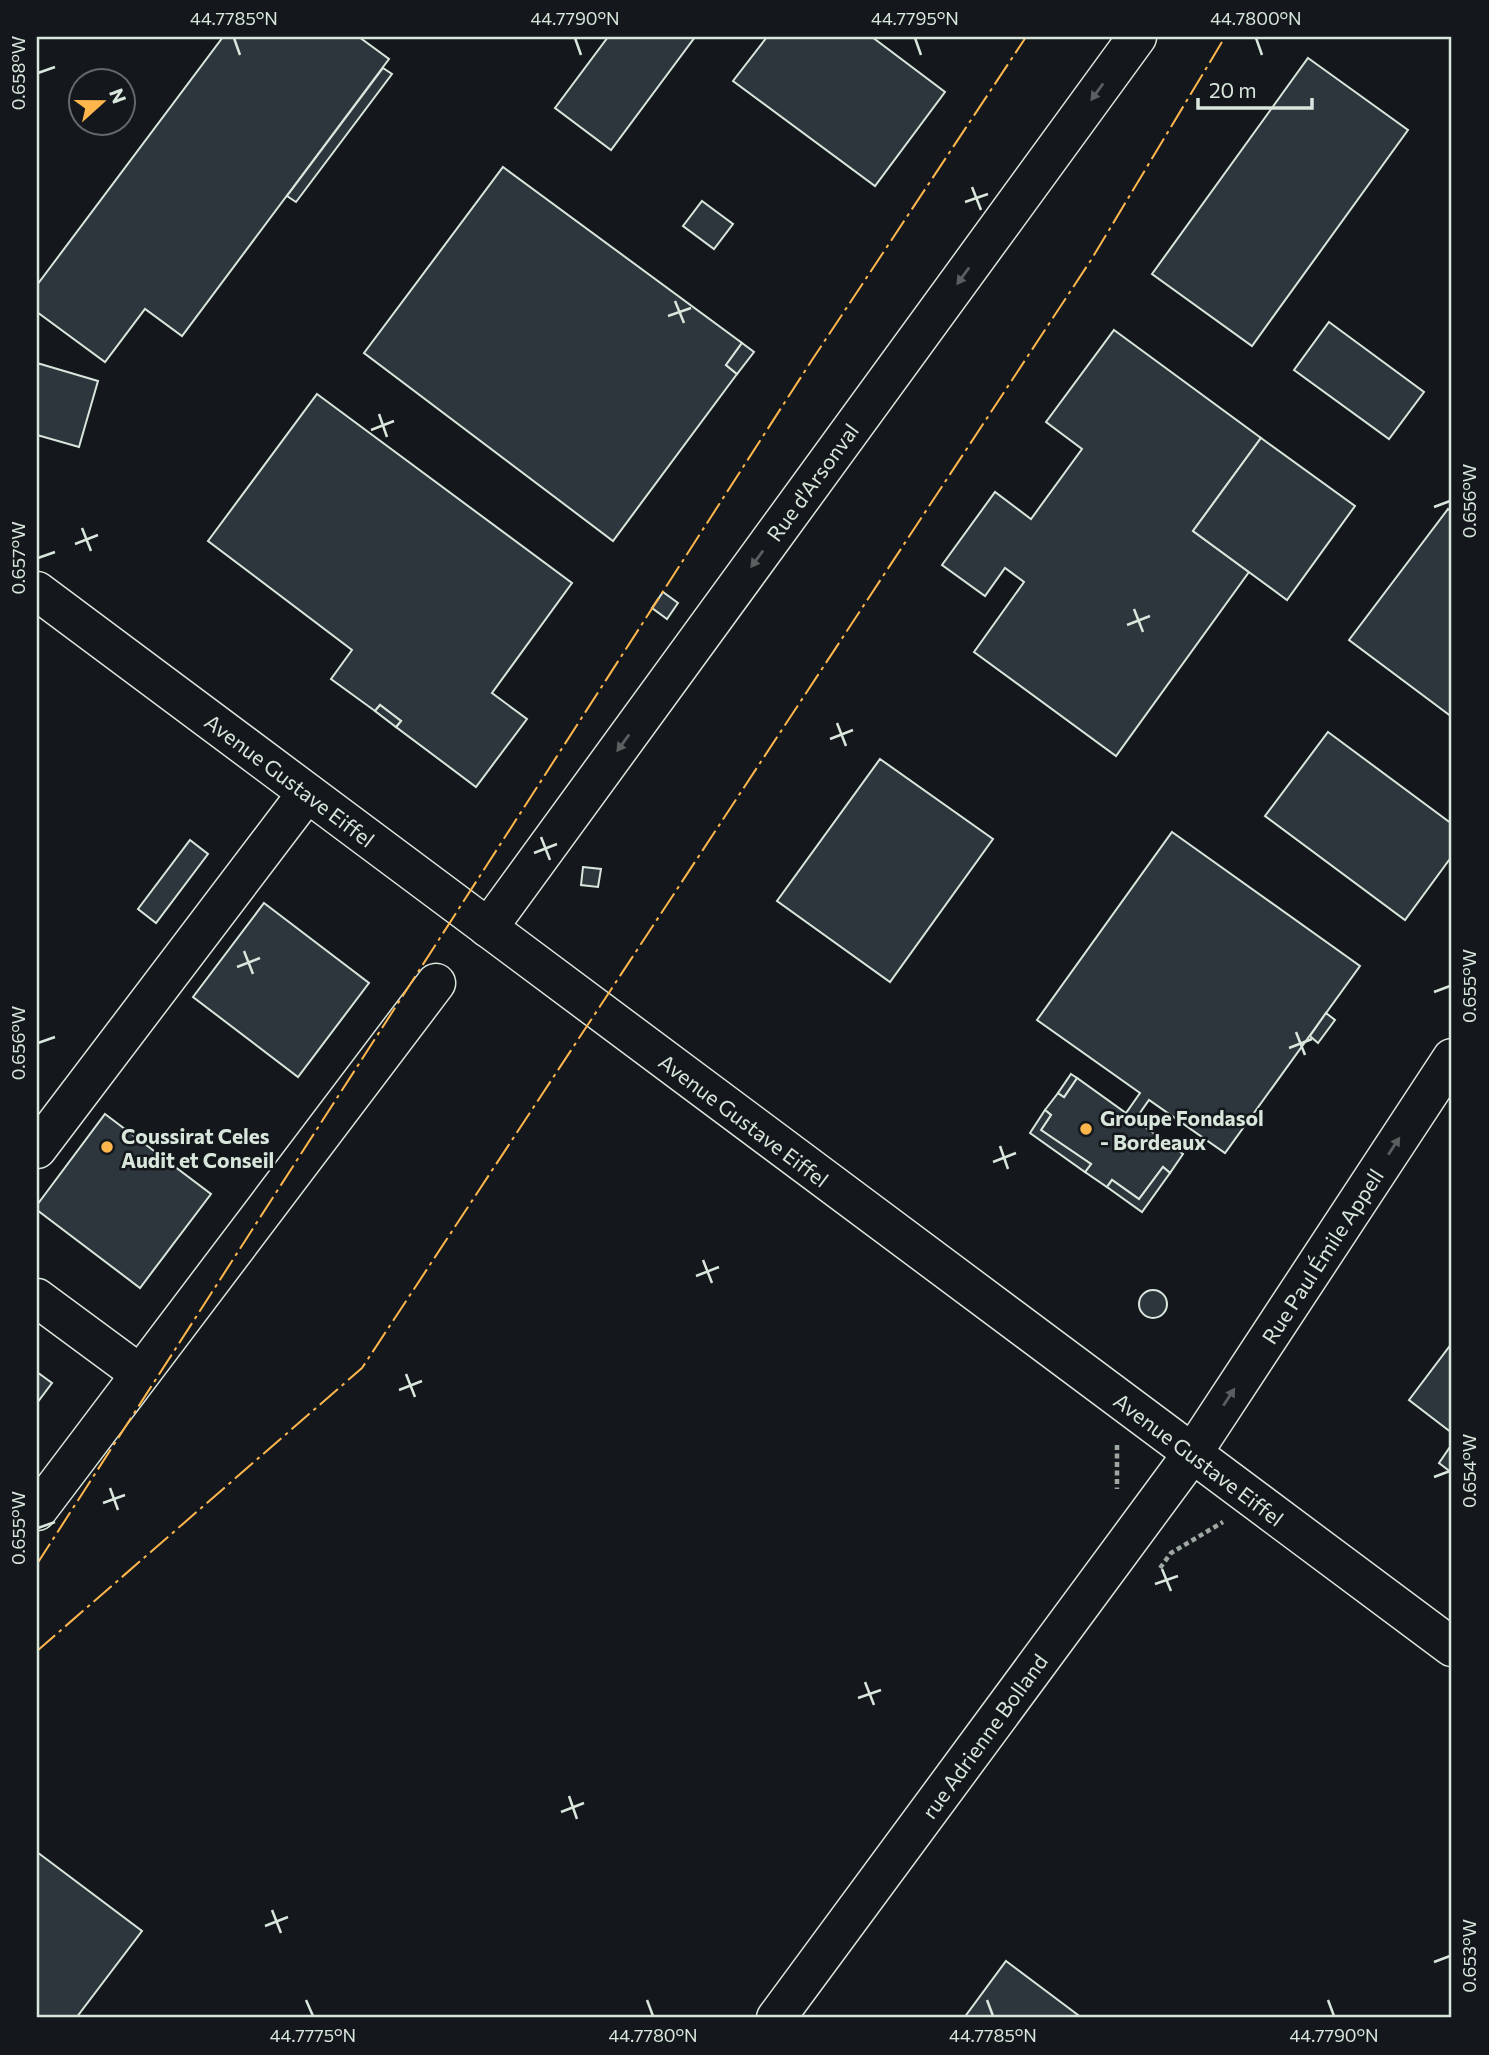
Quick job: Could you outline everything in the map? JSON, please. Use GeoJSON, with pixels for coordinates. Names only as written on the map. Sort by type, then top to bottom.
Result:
{"type":"FeatureCollection","features":[{"type":"Feature","properties":{"kind":"street","name":"Rue d'Arsonval"},"geometry":{"type":"LineString","coordinates":[[488,928],[1137,37]]}},
{"type":"Feature","properties":{"kind":"street","name":"Avenue Gustave Eiffel"},"geometry":{"type":"LineString","coordinates":[[37,591],[1452,1647]]}},
{"type":"Feature","properties":{"kind":"street"},"geometry":{"type":"LineString","coordinates":[[37,1149],[307,793]]}},
{"type":"Feature","properties":{"kind":"street"},"geometry":{"type":"LineString","coordinates":[[37,1511],[436,984]]}},
{"type":"Feature","properties":{"kind":"street","name":"Rue Paul Émile Appell"},"geometry":{"type":"LineString","coordinates":[[1192,1454],[1452,1058]]}},
{"type":"Feature","properties":{"kind":"street"},"geometry":{"type":"LineString","coordinates":[[37,1298],[140,1374]]}},
{"type":"Feature","properties":{"kind":"street","name":"rue Adrienne Bolland"},"geometry":{"type":"LineString","coordinates":[[776,2018],[1192,1454]]}},
{"type":"Feature","properties":{"kind":"building"},"geometry":{"type":"Polygon","coordinates":[[[223,37],[359,37],[389,59],[182,336],[145,309],[105,362],[37,312],[37,285],[223,37]]]}},
{"type":"Feature","properties":{"kind":"building"},"geometry":{"type":"Polygon","coordinates":[[[608,37],[695,37],[611,150],[555,108],[608,37]]]}},
{"type":"Feature","properties":{"kind":"building"},"geometry":{"type":"Polygon","coordinates":[[[767,37],[872,37],[945,92],[875,186],[733,81],[767,37]]]}},
{"type":"Feature","properties":{"kind":"building"},"geometry":{"type":"Polygon","coordinates":[[[1308,58],[1408,130],[1252,346],[1152,274],[1308,58]]]}},
{"type":"Feature","properties":{"kind":"building"},"geometry":{"type":"Polygon","coordinates":[[[383,68],[392,74],[296,202],[287,196],[383,68]]]}},
{"type":"Feature","properties":{"kind":"building"},"geometry":{"type":"Polygon","coordinates":[[[503,167],[742,343],[726,365],[737,374],[613,541],[364,353],[503,167]]]}},
{"type":"Feature","properties":{"kind":"building"},"geometry":{"type":"Polygon","coordinates":[[[702,201],[733,224],[714,249],[683,226],[702,201]]]}},
{"type":"Feature","properties":{"kind":"building"},"geometry":{"type":"Polygon","coordinates":[[[1329,322],[1424,392],[1389,439],[1294,370],[1329,322]]]}},
{"type":"Feature","properties":{"kind":"building"},"geometry":{"type":"Polygon","coordinates":[[[1114,330],[1261,438],[1193,531],[1249,572],[1116,756],[974,652],[1024,582],[1005,568],[985,596],[942,565],[995,492],[1031,519],[1082,449],[1046,422],[1114,330]]]}},
{"type":"Feature","properties":{"kind":"building"},"geometry":{"type":"Polygon","coordinates":[[[742,343],[754,352],[737,374],[726,365],[742,343]]]}},
{"type":"Feature","properties":{"kind":"building"},"geometry":{"type":"Polygon","coordinates":[[[37,363],[98,381],[79,447],[37,435],[37,363]]]}},
{"type":"Feature","properties":{"kind":"building"},"geometry":{"type":"Polygon","coordinates":[[[317,394],[572,583],[492,693],[527,719],[476,787],[396,727],[401,721],[380,705],[375,711],[331,679],[352,650],[208,541],[317,394]]]}},
{"type":"Feature","properties":{"kind":"building"},"geometry":{"type":"Polygon","coordinates":[[[1261,438],[1355,506],[1287,600],[1193,531],[1261,438]]]}},
{"type":"Feature","properties":{"kind":"building"},"geometry":{"type":"Polygon","coordinates":[[[1448,509],[1452,512],[1452,717],[1349,640],[1448,509]]]}},
{"type":"Feature","properties":{"kind":"building"},"geometry":{"type":"Polygon","coordinates":[[[663,592],[678,603],[667,619],[652,608],[663,592]]]}},
{"type":"Feature","properties":{"kind":"building"},"geometry":{"type":"Polygon","coordinates":[[[380,705],[401,721],[396,727],[375,711],[380,705]]]}},
{"type":"Feature","properties":{"kind":"building"},"geometry":{"type":"Polygon","coordinates":[[[1328,732],[1452,824],[1452,856],[1405,920],[1265,816],[1328,732]]]}},
{"type":"Feature","properties":{"kind":"building"},"geometry":{"type":"Polygon","coordinates":[[[880,759],[993,839],[890,982],[777,901],[880,759]]]}},
{"type":"Feature","properties":{"kind":"building"},"geometry":{"type":"Polygon","coordinates":[[[1172,832],[1360,966],[1225,1153],[1149,1100],[1135,1120],[1183,1154],[1170,1173],[1163,1167],[1139,1199],[1112,1180],[1107,1187],[1085,1172],[1091,1164],[1041,1130],[1051,1115],[1045,1110],[1058,1093],[1064,1097],[1077,1078],[1126,1113],[1140,1093],[1037,1020],[1172,832]]]}},
{"type":"Feature","properties":{"kind":"building"},"geometry":{"type":"Polygon","coordinates":[[[190,840],[208,854],[156,923],[138,909],[190,840]]]}},
{"type":"Feature","properties":{"kind":"building"},"geometry":{"type":"Polygon","coordinates":[[[583,867],[601,869],[598,887],[581,885],[583,867]]]}},
{"type":"Feature","properties":{"kind":"building"},"geometry":{"type":"Polygon","coordinates":[[[264,903],[369,983],[298,1077],[193,997],[264,903]]]}},
{"type":"Feature","properties":{"kind":"building"},"geometry":{"type":"Polygon","coordinates":[[[1326,1013],[1335,1020],[1318,1043],[1310,1036],[1326,1013]]]}},
{"type":"Feature","properties":{"kind":"building"},"geometry":{"type":"Polygon","coordinates":[[[1071,1074],[1077,1078],[1064,1097],[1058,1093],[1071,1074]]]}},
{"type":"Feature","properties":{"kind":"building"},"geometry":{"type":"Polygon","coordinates":[[[1045,1110],[1051,1115],[1041,1130],[1091,1164],[1085,1172],[1030,1133],[1045,1110]]]}},
{"type":"Feature","properties":{"kind":"building"},"geometry":{"type":"Polygon","coordinates":[[[105,1114],[211,1194],[140,1288],[37,1210],[37,1205],[105,1114]]]}},
{"type":"Feature","properties":{"kind":"building"},"geometry":{"type":"Polygon","coordinates":[[[1163,1167],[1170,1173],[1142,1212],[1107,1187],[1112,1180],[1139,1199],[1163,1167]]]}},
{"type":"Feature","properties":{"kind":"building"},"geometry":{"type":"Polygon","coordinates":[[[1153,1290],[1163,1294],[1167,1304],[1163,1314],[1153,1318],[1143,1314],[1139,1304],[1143,1294],[1153,1290]]]}},
{"type":"Feature","properties":{"kind":"building"},"geometry":{"type":"Polygon","coordinates":[[[1452,1343],[1452,1433],[1409,1400],[1452,1343]]]}},
{"type":"Feature","properties":{"kind":"building"},"geometry":{"type":"Polygon","coordinates":[[[37,1372],[52,1383],[37,1403],[37,1372]]]}},
{"type":"Feature","properties":{"kind":"building"},"geometry":{"type":"Polygon","coordinates":[[[1452,1444],[1452,1473],[1439,1463],[1452,1444]]]}},
{"type":"Feature","properties":{"kind":"building"},"geometry":{"type":"Polygon","coordinates":[[[37,1852],[142,1931],[76,2018],[37,2018],[37,1852]]]}},
{"type":"Feature","properties":{"kind":"building"},"geometry":{"type":"Polygon","coordinates":[[[1006,1961],[1082,2018],[964,2018],[1006,1961]]]}},
{"type":"Feature","properties":{"kind":"power"},"geometry":{"type":"LineString","coordinates":[[37,1564],[812,360],[1026,37]]}},
{"type":"Feature","properties":{"kind":"power"},"geometry":{"type":"LineString","coordinates":[[37,1651],[362,1368],[1091,260],[1225,37]]}},
{"type":"Feature","properties":{"kind":"place","name":"Groupe Fondasol - Bordeaux"},"geometry":{"type":"Point","coordinates":[1086,1129]}},
{"type":"Feature","properties":{"kind":"place","name":"Coussirat Celes Audit et Conseil"},"geometry":{"type":"Point","coordinates":[107,1147]}}]}
